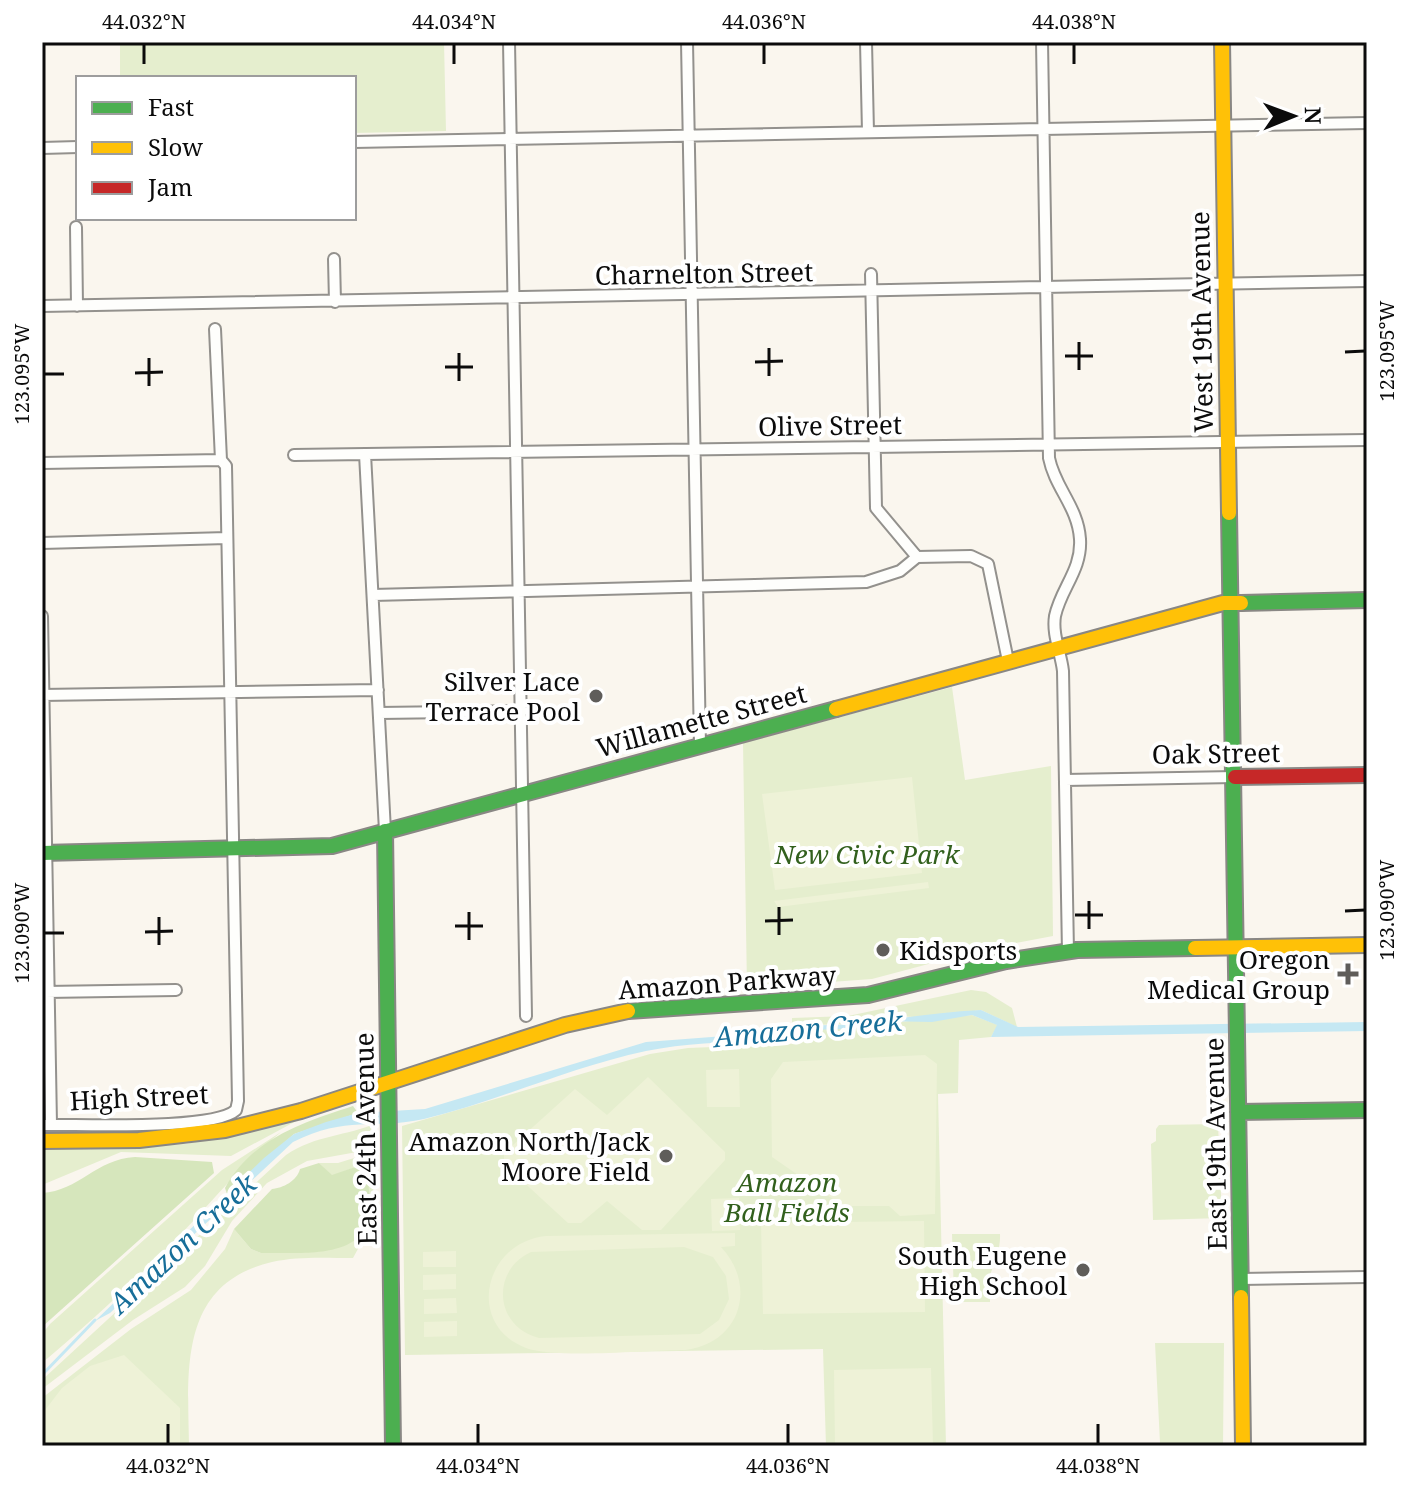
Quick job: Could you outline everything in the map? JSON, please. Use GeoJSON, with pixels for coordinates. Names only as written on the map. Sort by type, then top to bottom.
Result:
{"type":"FeatureCollection","features":[{"type":"Feature","properties":{"kind":"main road","name":"West 19th Avenue"},"geometry":{"type":"LineString","coordinates":[[1222,42],[1227,440],[1233,601]]}},
{"type":"Feature","properties":{"kind":"main road","name":"Willamette Street"},"geometry":{"type":"LineString","coordinates":[[44,853],[324,847],[1233,601],[1367,600]]}},
{"type":"Feature","properties":{"kind":"main road","name":"East 19th Avenue"},"geometry":{"type":"LineString","coordinates":[[1233,601],[1243,1446]]}},
{"type":"Feature","properties":{"kind":"main road","name":"Oak Street"},"geometry":{"type":"LineString","coordinates":[[1235,777],[1367,775]]}},
{"type":"Feature","properties":{"kind":"main road","name":"East 24th Avenue"},"geometry":{"type":"LineString","coordinates":[[385,831],[393,1446]]}},
{"type":"Feature","properties":{"kind":"main road","name":"Amazon Parkway"},"geometry":{"type":"LineString","coordinates":[[42,1141],[139,1140],[225,1130],[388,1083],[600,1016],[678,1005],[808,1002],[868,995],[1006,961],[1068,952],[1367,945]]}},
{"type":"Feature","properties":{"kind":"main road"},"geometry":{"type":"LineString","coordinates":[[1238,1112],[1367,1110]]}},
{"type":"Feature","properties":{"kind":"street"},"geometry":{"type":"LineString","coordinates":[[509,42],[526,1016]]}},
{"type":"Feature","properties":{"kind":"street"},"geometry":{"type":"LineString","coordinates":[[687,42],[700,745]]}},
{"type":"Feature","properties":{"kind":"street"},"geometry":{"type":"LineString","coordinates":[[866,42],[868,132]]}},
{"type":"Feature","properties":{"kind":"street"},"geometry":{"type":"LineString","coordinates":[[1042,42],[1049,442],[1052,470],[1071,502],[1080,538],[1077,565],[1055,618],[1063,671],[1068,952]]}},
{"type":"Feature","properties":{"kind":"street"},"geometry":{"type":"LineString","coordinates":[[356,142],[1367,123]]}},
{"type":"Feature","properties":{"kind":"street"},"geometry":{"type":"LineString","coordinates":[[42,148],[76,147]]}},
{"type":"Feature","properties":{"kind":"street"},"geometry":{"type":"LineString","coordinates":[[76,227],[77,306]]}},
{"type":"Feature","properties":{"kind":"street"},"geometry":{"type":"LineString","coordinates":[[334,259],[335,302]]}},
{"type":"Feature","properties":{"kind":"street"},"geometry":{"type":"LineString","coordinates":[[871,274],[872,446],[876,508],[917,557]]}},
{"type":"Feature","properties":{"kind":"street","name":"Charnelton Street"},"geometry":{"type":"LineString","coordinates":[[42,306],[1367,281]]}},
{"type":"Feature","properties":{"kind":"street"},"geometry":{"type":"LineString","coordinates":[[215,329],[227,538],[234,849]]}},
{"type":"Feature","properties":{"kind":"street","name":"Olive Street"},"geometry":{"type":"LineString","coordinates":[[294,455],[1049,442],[1367,440]]}},
{"type":"Feature","properties":{"kind":"street"},"geometry":{"type":"LineString","coordinates":[[365,454],[385,831]]}},
{"type":"Feature","properties":{"kind":"street"},"geometry":{"type":"LineString","coordinates":[[42,463],[223,463]]}},
{"type":"Feature","properties":{"kind":"street"},"geometry":{"type":"LineString","coordinates":[[42,543],[227,538]]}},
{"type":"Feature","properties":{"kind":"street"},"geometry":{"type":"LineString","coordinates":[[373,595],[866,582],[891,576],[917,557],[971,556],[988,564],[1008,661]]}},
{"type":"Feature","properties":{"kind":"street"},"geometry":{"type":"LineString","coordinates":[[42,616],[46,1124]]}},
{"type":"Feature","properties":{"kind":"street"},"geometry":{"type":"LineString","coordinates":[[43,695],[378,690]]}},
{"type":"Feature","properties":{"kind":"street"},"geometry":{"type":"LineString","coordinates":[[379,713],[522,711]]}},
{"type":"Feature","properties":{"kind":"street","name":"Oak Street"},"geometry":{"type":"LineString","coordinates":[[1065,780],[1235,777]]}},
{"type":"Feature","properties":{"kind":"street","name":"High Street"},"geometry":{"type":"LineString","coordinates":[[46,1124],[165,1124],[225,1116],[236,1110],[234,849]]}},
{"type":"Feature","properties":{"kind":"street"},"geometry":{"type":"LineString","coordinates":[[45,992],[176,990]]}},
{"type":"Feature","properties":{"kind":"street"},"geometry":{"type":"LineString","coordinates":[[1241,1279],[1367,1277]]}},
{"type":"Feature","properties":{"kind":"green space"},"geometry":{"type":"Polygon","coordinates":[[[120,42],[444,42],[446,131],[356,133],[356,76],[120,76],[120,42]]]}},
{"type":"Feature","properties":{"kind":"green space","name":"New Civic Park"},"geometry":{"type":"Polygon","coordinates":[[[952,687],[965,780],[1051,766],[1053,936],[985,949],[872,979],[747,988],[743,743],[952,687]]]}},
{"type":"Feature","properties":{"kind":"green space"},"geometry":{"type":"Polygon","coordinates":[[[912,777],[922,873],[775,890],[762,794],[912,777]]]}},
{"type":"Feature","properties":{"kind":"green space"},"geometry":{"type":"Polygon","coordinates":[[[928,882],[929,888],[778,907],[774,901],[928,882]]]}},
{"type":"Feature","properties":{"kind":"green space"},"geometry":{"type":"Polygon","coordinates":[[[971,990],[986,992],[1012,1008],[1017,1027],[981,1010],[929,1018],[898,1016],[855,1024],[808,1025],[792,1031],[792,1018],[848,1016],[971,990]]]}},
{"type":"Feature","properties":{"kind":"green space","name":"Amazon Ball Fields"},"geometry":{"type":"Polygon","coordinates":[[[972,1015],[998,1025],[991,1037],[959,1040],[958,1093],[938,1094],[946,1446],[826,1446],[823,1349],[405,1355],[402,1126],[650,1054],[688,1048],[791,1044],[804,1030],[972,1015]]]}},
{"type":"Feature","properties":{"kind":"green space"},"geometry":{"type":"Polygon","coordinates":[[[925,1055],[937,1064],[935,1214],[900,1216],[889,1206],[843,1206],[772,1157],[771,1079],[783,1062],[925,1055]]]}},
{"type":"Feature","properties":{"kind":"green space"},"geometry":{"type":"Polygon","coordinates":[[[739,1069],[740,1107],[707,1107],[706,1070],[739,1069]]]}},
{"type":"Feature","properties":{"kind":"green space"},"geometry":{"type":"Polygon","coordinates":[[[648,1077],[725,1152],[725,1160],[661,1230],[642,1230],[607,1201],[581,1223],[568,1223],[504,1164],[504,1153],[575,1089],[607,1115],[648,1077]]]}},
{"type":"Feature","properties":{"kind":"green space"},"geometry":{"type":"Polygon","coordinates":[[[353,1106],[358,1113],[294,1134],[227,1194],[225,1188],[236,1171],[264,1145],[298,1126],[353,1106]]]}},
{"type":"Feature","properties":{"kind":"green space"},"geometry":{"type":"Polygon","coordinates":[[[300,1119],[231,1156],[121,1152],[42,1185],[42,1149],[186,1144],[300,1119]]]}},
{"type":"Feature","properties":{"kind":"green space"},"geometry":{"type":"Polygon","coordinates":[[[377,1123],[373,1137],[363,1135],[357,1142],[357,1152],[307,1161],[267,1183],[232,1221],[205,1266],[185,1287],[133,1320],[42,1389],[42,1380],[286,1155],[308,1143],[377,1123]]]}},
{"type":"Feature","properties":{"kind":"green space"},"geometry":{"type":"Polygon","coordinates":[[[1218,1124],[1222,1218],[1153,1220],[1151,1144],[1156,1141],[1156,1129],[1159,1125],[1218,1124]]]}},
{"type":"Feature","properties":{"kind":"green space"},"geometry":{"type":"Polygon","coordinates":[[[281,1132],[242,1168],[148,1267],[42,1363],[42,1334],[50,1324],[222,1170],[281,1132]]]}},
{"type":"Feature","properties":{"kind":"green space"},"geometry":{"type":"Polygon","coordinates":[[[367,1154],[373,1160],[374,1239],[359,1247],[353,1258],[282,1260],[241,1273],[219,1289],[204,1310],[190,1361],[189,1446],[42,1446],[42,1398],[131,1329],[191,1290],[225,1249],[234,1229],[251,1249],[261,1253],[365,1168],[358,1166],[332,1176],[319,1163],[338,1163],[367,1154]]]}},
{"type":"Feature","properties":{"kind":"green space"},"geometry":{"type":"Polygon","coordinates":[[[135,1157],[212,1162],[214,1173],[42,1327],[42,1193],[67,1187],[109,1163],[135,1157]]]}},
{"type":"Feature","properties":{"kind":"green space"},"geometry":{"type":"Polygon","coordinates":[[[319,1163],[332,1175],[358,1166],[365,1168],[370,1205],[367,1223],[359,1236],[347,1245],[331,1250],[261,1253],[251,1249],[234,1229],[272,1189],[289,1183],[300,1169],[319,1163]]]}},
{"type":"Feature","properties":{"kind":"green space"},"geometry":{"type":"Polygon","coordinates":[[[739,1198],[740,1230],[712,1231],[711,1199],[739,1198]]]}},
{"type":"Feature","properties":{"kind":"green space"},"geometry":{"type":"Polygon","coordinates":[[[924,1221],[925,1312],[763,1314],[761,1223],[924,1221]]]}},
{"type":"Feature","properties":{"kind":"green space"},"geometry":{"type":"Polygon","coordinates":[[[735,1233],[735,1246],[721,1247],[739,1279],[738,1311],[719,1337],[685,1350],[558,1353],[526,1348],[507,1337],[495,1322],[489,1304],[490,1286],[496,1268],[508,1253],[525,1242],[546,1236],[735,1233]],[[684,1247],[531,1252],[509,1272],[503,1298],[513,1323],[539,1338],[700,1334],[719,1320],[729,1299],[726,1276],[713,1257],[684,1247]]]}},
{"type":"Feature","properties":{"kind":"green space"},"geometry":{"type":"Polygon","coordinates":[[[952,1234],[1000,1234],[986,1288],[990,1290],[990,1302],[961,1302],[954,1296],[952,1234]]]}},
{"type":"Feature","properties":{"kind":"green space"},"geometry":{"type":"Polygon","coordinates":[[[456,1251],[456,1267],[423,1267],[423,1252],[456,1251]]]}},
{"type":"Feature","properties":{"kind":"green space"},"geometry":{"type":"Polygon","coordinates":[[[456,1274],[456,1289],[423,1290],[423,1275],[456,1274]]]}},
{"type":"Feature","properties":{"kind":"green space"},"geometry":{"type":"Polygon","coordinates":[[[456,1298],[457,1313],[424,1314],[424,1299],[456,1298]]]}},
{"type":"Feature","properties":{"kind":"green space"},"geometry":{"type":"Polygon","coordinates":[[[457,1321],[457,1336],[424,1337],[424,1322],[457,1321]]]}},
{"type":"Feature","properties":{"kind":"green space"},"geometry":{"type":"Polygon","coordinates":[[[1155,1343],[1224,1343],[1223,1446],[1160,1443],[1155,1343]]]}},
{"type":"Feature","properties":{"kind":"green space"},"geometry":{"type":"Polygon","coordinates":[[[124,1355],[180,1408],[180,1446],[42,1446],[42,1414],[62,1388],[90,1366],[124,1355]]]}},
{"type":"Feature","properties":{"kind":"green space"},"geometry":{"type":"Polygon","coordinates":[[[931,1368],[933,1446],[835,1446],[834,1370],[931,1368]]]}},
{"type":"Feature","properties":{"kind":"water"},"geometry":{"type":"Polygon","coordinates":[[[981,1010],[1018,1027],[1367,1022],[1367,1031],[991,1037],[997,1025],[972,1015],[932,1022],[881,1021],[849,1029],[805,1030],[792,1040],[700,1044],[646,1051],[424,1119],[345,1126],[293,1142],[110,1313],[95,1321],[264,1158],[294,1134],[326,1122],[358,1113],[425,1109],[646,1042],[792,1031],[815,1026],[981,1010]]]}},
{"type":"Feature","properties":{"kind":"waterway","name":"Amazon Creek"},"geometry":{"type":"LineString","coordinates":[[42,1375],[95,1320]]}},
{"type":"Feature","properties":{"kind":"traffic: fast"},"geometry":{"type":"LineString","coordinates":[[1229,513],[1241,1297]]}},
{"type":"Feature","properties":{"kind":"traffic: fast"},"geometry":{"type":"LineString","coordinates":[[1241,603],[1367,600]]}},
{"type":"Feature","properties":{"kind":"traffic: fast"},"geometry":{"type":"LineString","coordinates":[[42,853],[332,846],[836,709]]}},
{"type":"Feature","properties":{"kind":"traffic: fast"},"geometry":{"type":"LineString","coordinates":[[385,831],[393,1446]]}},
{"type":"Feature","properties":{"kind":"traffic: fast"},"geometry":{"type":"LineString","coordinates":[[628,1011],[868,995],[1006,961],[1077,950],[1195,948]]}},
{"type":"Feature","properties":{"kind":"traffic: fast"},"geometry":{"type":"LineString","coordinates":[[1238,1112],[1367,1110]]}},
{"type":"Feature","properties":{"kind":"traffic: slow"},"geometry":{"type":"LineString","coordinates":[[1222,42],[1229,513]]}},
{"type":"Feature","properties":{"kind":"traffic: slow"},"geometry":{"type":"LineString","coordinates":[[836,709],[1223,603],[1241,603]]}},
{"type":"Feature","properties":{"kind":"traffic: slow"},"geometry":{"type":"LineString","coordinates":[[1195,948],[1367,945]]}},
{"type":"Feature","properties":{"kind":"traffic: slow"},"geometry":{"type":"LineString","coordinates":[[42,1141],[139,1140],[225,1130],[301,1111],[565,1025],[628,1011]]}},
{"type":"Feature","properties":{"kind":"traffic: slow"},"geometry":{"type":"LineString","coordinates":[[1241,1297],[1243,1446]]}},
{"type":"Feature","properties":{"kind":"traffic: jam"},"geometry":{"type":"LineString","coordinates":[[1235,777],[1367,775]]}},
{"type":"Feature","properties":{"kind":"place","name":"Silver Lace Terrace Pool"},"geometry":{"type":"Point","coordinates":[596,696]}},
{"type":"Feature","properties":{"kind":"place","name":"Kidsports"},"geometry":{"type":"Point","coordinates":[883,950]}},
{"type":"Feature","properties":{"kind":"place","name":"Oregon Medical Group"},"geometry":{"type":"Point","coordinates":[1348,974]}},
{"type":"Feature","properties":{"kind":"place","name":"Amazon North/Jack Moore Field"},"geometry":{"type":"Point","coordinates":[666,1156]}},
{"type":"Feature","properties":{"kind":"place","name":"South Eugene High School"},"geometry":{"type":"Point","coordinates":[1083,1270]}}]}
